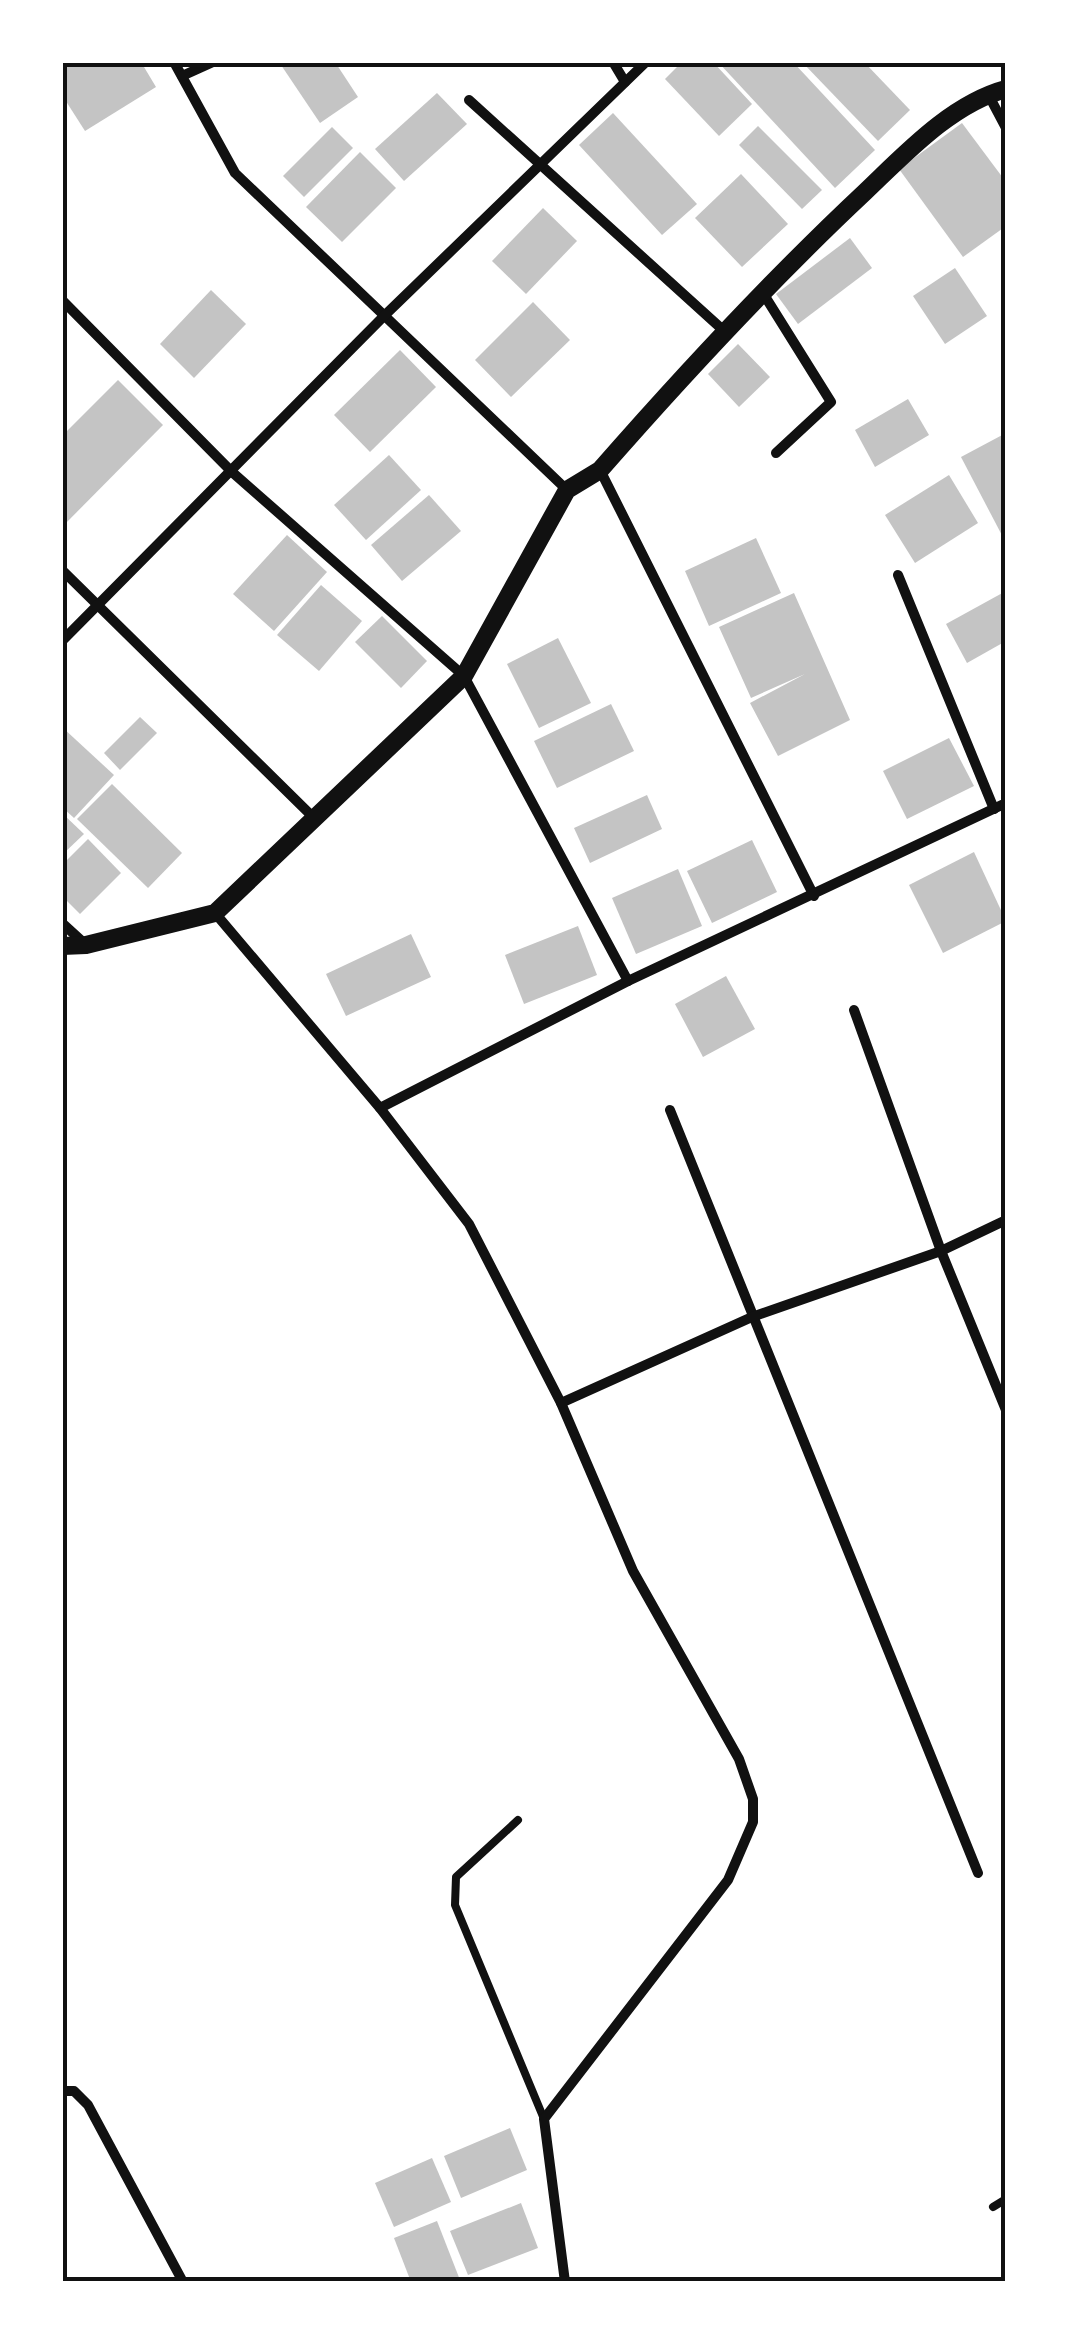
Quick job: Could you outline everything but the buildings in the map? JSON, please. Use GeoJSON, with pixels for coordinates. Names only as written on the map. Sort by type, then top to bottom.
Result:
{"type":"FeatureCollection","features":[{"type":"Feature","properties":{"kind":"street"},"geometry":{"type":"LineString","coordinates":[[174,62],[235,173],[567,490]]}},
{"type":"Feature","properties":{"kind":"street"},"geometry":{"type":"LineString","coordinates":[[182,76],[213,62]]}},
{"type":"Feature","properties":{"kind":"street"},"geometry":{"type":"LineString","coordinates":[[612,62],[626,82]]}},
{"type":"Feature","properties":{"kind":"street"},"geometry":{"type":"LineString","coordinates":[[62,641],[384,316],[646,62]]}},
{"type":"Feature","properties":{"kind":"street"},"geometry":{"type":"LineString","coordinates":[[62,946],[86,945],[215,913],[464,676],[567,490],[600,470],[760,290],[921,139],[996,91],[1006,128]]}},
{"type":"Feature","properties":{"kind":"street"},"geometry":{"type":"LineString","coordinates":[[468,100],[723,330]]}},
{"type":"Feature","properties":{"kind":"street"},"geometry":{"type":"LineString","coordinates":[[760,290],[831,402],[776,453]]}},
{"type":"Feature","properties":{"kind":"street"},"geometry":{"type":"LineString","coordinates":[[62,300],[232,472],[464,676],[628,981]]}},
{"type":"Feature","properties":{"kind":"street"},"geometry":{"type":"LineString","coordinates":[[600,470],[814,896]]}},
{"type":"Feature","properties":{"kind":"street"},"geometry":{"type":"LineString","coordinates":[[62,570],[315,819]]}},
{"type":"Feature","properties":{"kind":"street"},"geometry":{"type":"LineString","coordinates":[[898,574],[994,809]]}},
{"type":"Feature","properties":{"kind":"street"},"geometry":{"type":"LineString","coordinates":[[380,1108],[628,981],[1006,804]]}},
{"type":"Feature","properties":{"kind":"street"},"geometry":{"type":"LineString","coordinates":[[215,913],[380,1108],[470,1224],[561,1403],[633,1571],[739,1759],[753,1799],[754,1822],[728,1880],[544,2119],[565,2282]]}},
{"type":"Feature","properties":{"kind":"street"},"geometry":{"type":"LineString","coordinates":[[62,922],[86,945]]}},
{"type":"Feature","properties":{"kind":"street"},"geometry":{"type":"LineString","coordinates":[[854,1010],[941,1251],[1006,1410]]}},
{"type":"Feature","properties":{"kind":"street"},"geometry":{"type":"LineString","coordinates":[[670,1110],[978,1873]]}},
{"type":"Feature","properties":{"kind":"street"},"geometry":{"type":"LineString","coordinates":[[561,1403],[752,1318],[941,1251],[1006,1220]]}},
{"type":"Feature","properties":{"kind":"street"},"geometry":{"type":"LineString","coordinates":[[62,2091],[74,2092],[88,2105],[183,2282]]}},
{"type":"Feature","properties":{"kind":"lane"},"geometry":{"type":"LineString","coordinates":[[518,1820],[456,1877],[454,1905],[544,2119]]}},
{"type":"Feature","properties":{"kind":"lane"},"geometry":{"type":"LineString","coordinates":[[993,2207],[1006,2200]]}}]}
